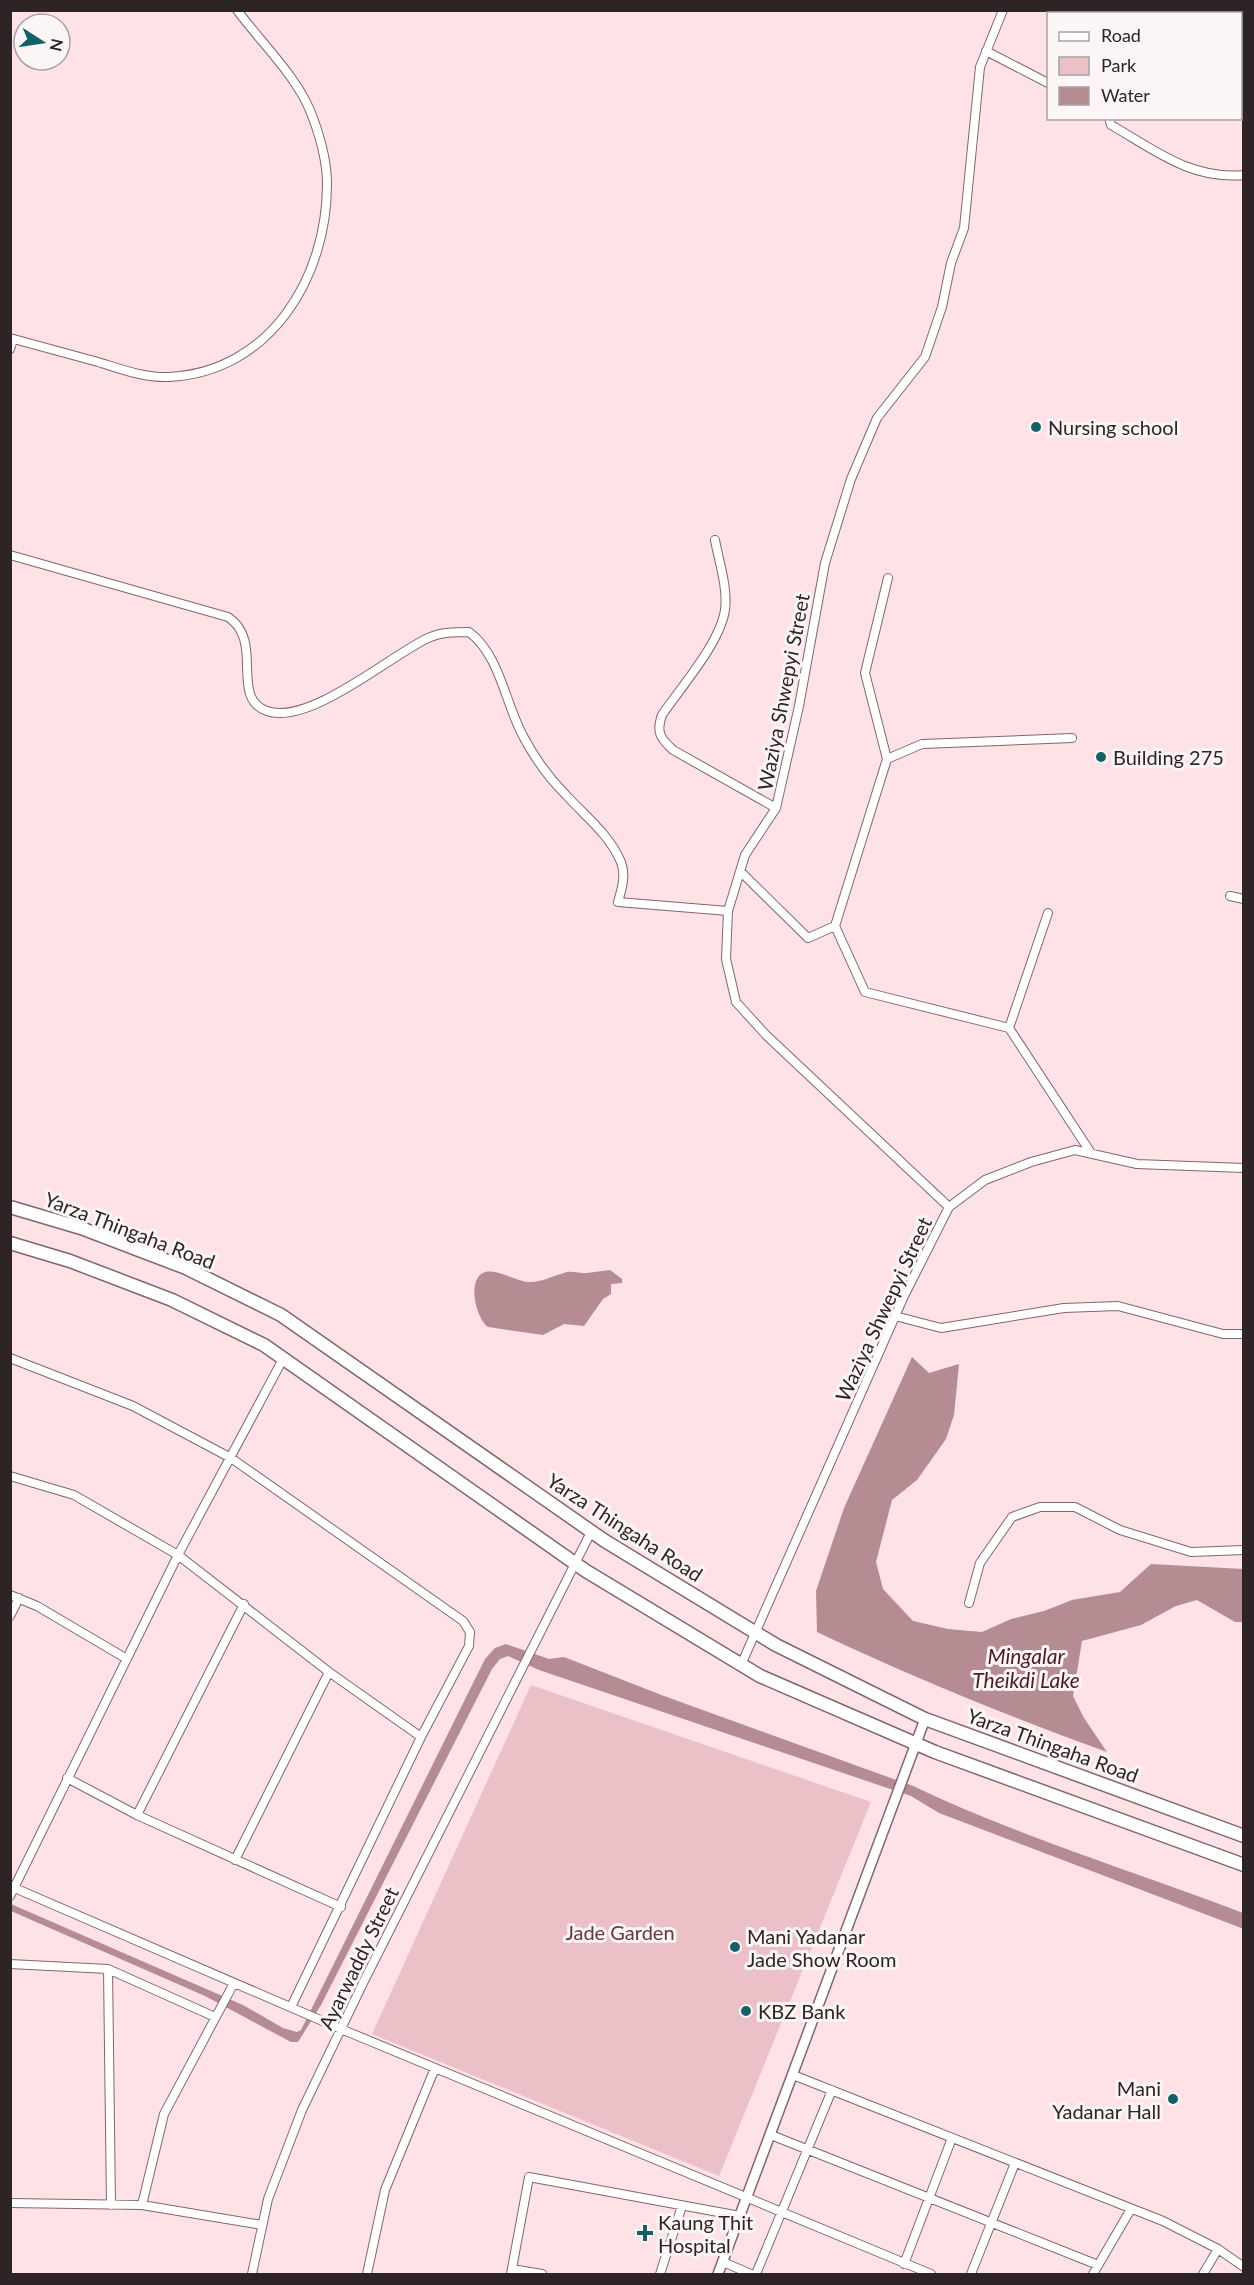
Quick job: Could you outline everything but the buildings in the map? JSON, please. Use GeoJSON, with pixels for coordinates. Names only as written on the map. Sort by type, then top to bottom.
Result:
{"type":"FeatureCollection","features":[{"type":"Feature","properties":{"kind":"main road","name":"Yarza Thingaha Road"},"geometry":{"type":"LineString","coordinates":[[10,1207],[81,1228],[186,1268],[281,1315],[591,1532],[754,1632],[925,1719],[1244,1836]]}},
{"type":"Feature","properties":{"kind":"main road"},"geometry":{"type":"LineString","coordinates":[[10,1243],[70,1261],[172,1299],[264,1345],[574,1562],[760,1676],[914,1743],[1244,1865]]}},
{"type":"Feature","properties":{"kind":"street"},"geometry":{"type":"LineString","coordinates":[[10,349],[12,338],[140,374],[168,377],[204,372],[234,359],[268,336],[293,308],[315,254],[324,222],[328,182],[313,117],[301,94],[237,10]]}},
{"type":"Feature","properties":{"kind":"street","name":"Waziya Shwepyi Street"},"geometry":{"type":"LineString","coordinates":[[741,1665],[895,1316],[949,1207],[766,1035],[736,1002],[726,959],[728,911],[745,855],[776,808],[799,706],[825,563],[851,478],[877,418],[925,357],[942,307],[951,263],[964,228],[980,67],[1003,10]]}},
{"type":"Feature","properties":{"kind":"street"},"geometry":{"type":"LineString","coordinates":[[986,51],[1047,82]]}},
{"type":"Feature","properties":{"kind":"street"},"geometry":{"type":"LineString","coordinates":[[1110,120],[1111,124],[1141,142],[1202,174],[1244,175]]}},
{"type":"Feature","properties":{"kind":"street"},"geometry":{"type":"LineString","coordinates":[[715,540],[725,595],[725,611],[711,643],[662,715],[658,726],[660,737],[673,750],[776,808]]}},
{"type":"Feature","properties":{"kind":"street"},"geometry":{"type":"LineString","coordinates":[[10,555],[228,617],[237,623],[244,637],[249,662],[247,692],[255,704],[267,712],[284,713],[310,705],[353,685],[430,638],[450,632],[469,632],[486,647],[523,737],[543,768],[565,795],[594,822],[613,847],[622,864],[624,879],[618,902],[728,911]]}},
{"type":"Feature","properties":{"kind":"street"},"geometry":{"type":"LineString","coordinates":[[888,578],[865,673],[887,759],[835,926],[865,992],[1009,1028],[1091,1154]]}},
{"type":"Feature","properties":{"kind":"street"},"geometry":{"type":"LineString","coordinates":[[887,759],[922,744],[1072,738]]}},
{"type":"Feature","properties":{"kind":"street"},"geometry":{"type":"LineString","coordinates":[[740,872],[808,938],[835,926]]}},
{"type":"Feature","properties":{"kind":"street"},"geometry":{"type":"LineString","coordinates":[[1230,896],[1244,899]]}},
{"type":"Feature","properties":{"kind":"street"},"geometry":{"type":"LineString","coordinates":[[1009,1028],[1047,913]]}},
{"type":"Feature","properties":{"kind":"street"},"geometry":{"type":"LineString","coordinates":[[949,1207],[985,1180],[1031,1162],[1075,1150],[1137,1164],[1244,1168]]}},
{"type":"Feature","properties":{"kind":"street"},"geometry":{"type":"LineString","coordinates":[[895,1316],[941,1328],[1064,1308],[1118,1306],[1223,1334],[1244,1334]]}},
{"type":"Feature","properties":{"kind":"street"},"geometry":{"type":"LineString","coordinates":[[10,1358],[133,1406],[231,1458],[463,1621],[470,1632],[469,1646],[421,1737],[291,2007]]}},
{"type":"Feature","properties":{"kind":"street"},"geometry":{"type":"LineString","coordinates":[[10,1896],[178,1555],[283,1359]]}},
{"type":"Feature","properties":{"kind":"street"},"geometry":{"type":"LineString","coordinates":[[10,1476],[74,1495],[178,1555],[329,1672],[421,1737]]}},
{"type":"Feature","properties":{"kind":"street"},"geometry":{"type":"LineString","coordinates":[[969,1603],[980,1563],[1012,1517],[1040,1507],[1075,1507],[1120,1530],[1191,1552],[1244,1550]]}},
{"type":"Feature","properties":{"kind":"street"},"geometry":{"type":"LineString","coordinates":[[574,1562],[591,1532]]}},
{"type":"Feature","properties":{"kind":"street","name":"Ayarwaddy Street"},"geometry":{"type":"LineString","coordinates":[[252,2274],[268,2199],[302,2110],[574,1562]]}},
{"type":"Feature","properties":{"kind":"street"},"geometry":{"type":"LineString","coordinates":[[10,1595],[127,1659]]}},
{"type":"Feature","properties":{"kind":"street"},"geometry":{"type":"LineString","coordinates":[[10,1616],[19,1598]]}},
{"type":"Feature","properties":{"kind":"street"},"geometry":{"type":"LineString","coordinates":[[137,1815],[244,1604]]}},
{"type":"Feature","properties":{"kind":"street"},"geometry":{"type":"LineString","coordinates":[[235,1860],[329,1672]]}},
{"type":"Feature","properties":{"kind":"street"},"geometry":{"type":"LineString","coordinates":[[718,2274],[794,2075],[914,1743],[925,1719]]}},
{"type":"Feature","properties":{"kind":"street"},"geometry":{"type":"LineString","coordinates":[[67,1778],[137,1815],[340,1907]]}},
{"type":"Feature","properties":{"kind":"street"},"geometry":{"type":"LineString","coordinates":[[13,1887],[341,2029],[930,2274]]}},
{"type":"Feature","properties":{"kind":"street"},"geometry":{"type":"LineString","coordinates":[[10,1964],[108,1969],[215,2017]]}},
{"type":"Feature","properties":{"kind":"street"},"geometry":{"type":"LineString","coordinates":[[108,1969],[111,2205]]}},
{"type":"Feature","properties":{"kind":"street"},"geometry":{"type":"LineString","coordinates":[[142,2205],[164,2114],[234,1983]]}},
{"type":"Feature","properties":{"kind":"street"},"geometry":{"type":"LineString","coordinates":[[367,2274],[385,2190],[435,2068]]}},
{"type":"Feature","properties":{"kind":"street"},"geometry":{"type":"LineString","coordinates":[[794,2075],[1163,2221],[1218,2249],[1244,2267]]}},
{"type":"Feature","properties":{"kind":"street"},"geometry":{"type":"LineString","coordinates":[[756,2274],[832,2090]]}},
{"type":"Feature","properties":{"kind":"street"},"geometry":{"type":"LineString","coordinates":[[771,2135],[1098,2265]]}},
{"type":"Feature","properties":{"kind":"street"},"geometry":{"type":"LineString","coordinates":[[904,2264],[952,2138]]}},
{"type":"Feature","properties":{"kind":"street"},"geometry":{"type":"LineString","coordinates":[[971,2274],[1015,2163]]}},
{"type":"Feature","properties":{"kind":"street"},"geometry":{"type":"LineString","coordinates":[[542,2274],[511,2272],[529,2177],[740,2216]]}},
{"type":"Feature","properties":{"kind":"street"},"geometry":{"type":"LineString","coordinates":[[10,2203],[142,2205],[262,2225]]}},
{"type":"Feature","properties":{"kind":"street"},"geometry":{"type":"LineString","coordinates":[[660,2274],[682,2206]]}},
{"type":"Feature","properties":{"kind":"street"},"geometry":{"type":"LineString","coordinates":[[1093,2274],[1131,2209]]}},
{"type":"Feature","properties":{"kind":"street"},"geometry":{"type":"LineString","coordinates":[[1203,2274],[1218,2249]]}},
{"type":"Feature","properties":{"kind":"street"},"geometry":{"type":"LineString","coordinates":[[723,2262],[751,2274]]}},
{"type":"Feature","properties":{"kind":"green space","name":"Jade Garden"},"geometry":{"type":"Polygon","coordinates":[[[531,1685],[871,1802],[719,2176],[372,2034],[531,1685]]]}},
{"type":"Feature","properties":{"kind":"water"},"geometry":{"type":"Polygon","coordinates":[[[610,1270],[622,1279],[622,1283],[611,1284],[611,1294],[603,1299],[584,1326],[564,1324],[543,1335],[488,1327],[477,1308],[475,1284],[483,1273],[499,1273],[533,1282],[567,1272],[610,1270]]]}},
{"type":"Feature","properties":{"kind":"water","name":"Mingalar Theikdi Lake"},"geometry":{"type":"Polygon","coordinates":[[[912,1357],[929,1373],[959,1364],[954,1415],[946,1439],[917,1480],[892,1500],[876,1562],[883,1589],[913,1621],[948,1629],[982,1632],[1011,1619],[1044,1611],[1072,1600],[1120,1592],[1151,1564],[1243,1569],[1243,1622],[1235,1622],[1197,1600],[1176,1606],[1141,1625],[1082,1641],[1073,1696],[1084,1718],[1107,1752],[960,1695],[817,1632],[816,1591],[844,1508],[912,1357]]]}},
{"type":"Feature","properties":{"kind":"water"},"geometry":{"type":"Polygon","coordinates":[[[506,1644],[549,1659],[564,1657],[664,1696],[913,1786],[1035,1838],[1243,1913],[1244,1929],[939,1813],[911,1796],[539,1670],[508,1656],[500,1659],[492,1669],[321,2005],[298,2042],[291,2042],[205,1996],[11,1911],[11,1904],[243,2005],[283,2028],[297,2032],[301,2030],[485,1659],[495,1648],[506,1644]]]}},
{"type":"Feature","properties":{"kind":"place","name":"Nursing school"},"geometry":{"type":"Point","coordinates":[1036,427]}},
{"type":"Feature","properties":{"kind":"place","name":"Building 275"},"geometry":{"type":"Point","coordinates":[1101,757]}},
{"type":"Feature","properties":{"kind":"place","name":"Mani Yadanar Jade Show Room"},"geometry":{"type":"Point","coordinates":[735,1947]}},
{"type":"Feature","properties":{"kind":"place","name":"KBZ Bank"},"geometry":{"type":"Point","coordinates":[746,2011]}},
{"type":"Feature","properties":{"kind":"place","name":"Mani Yadanar Hall"},"geometry":{"type":"Point","coordinates":[1173,2099]}},
{"type":"Feature","properties":{"kind":"place","name":"Kaung Thit Hospital"},"geometry":{"type":"Point","coordinates":[645,2233]}}]}
